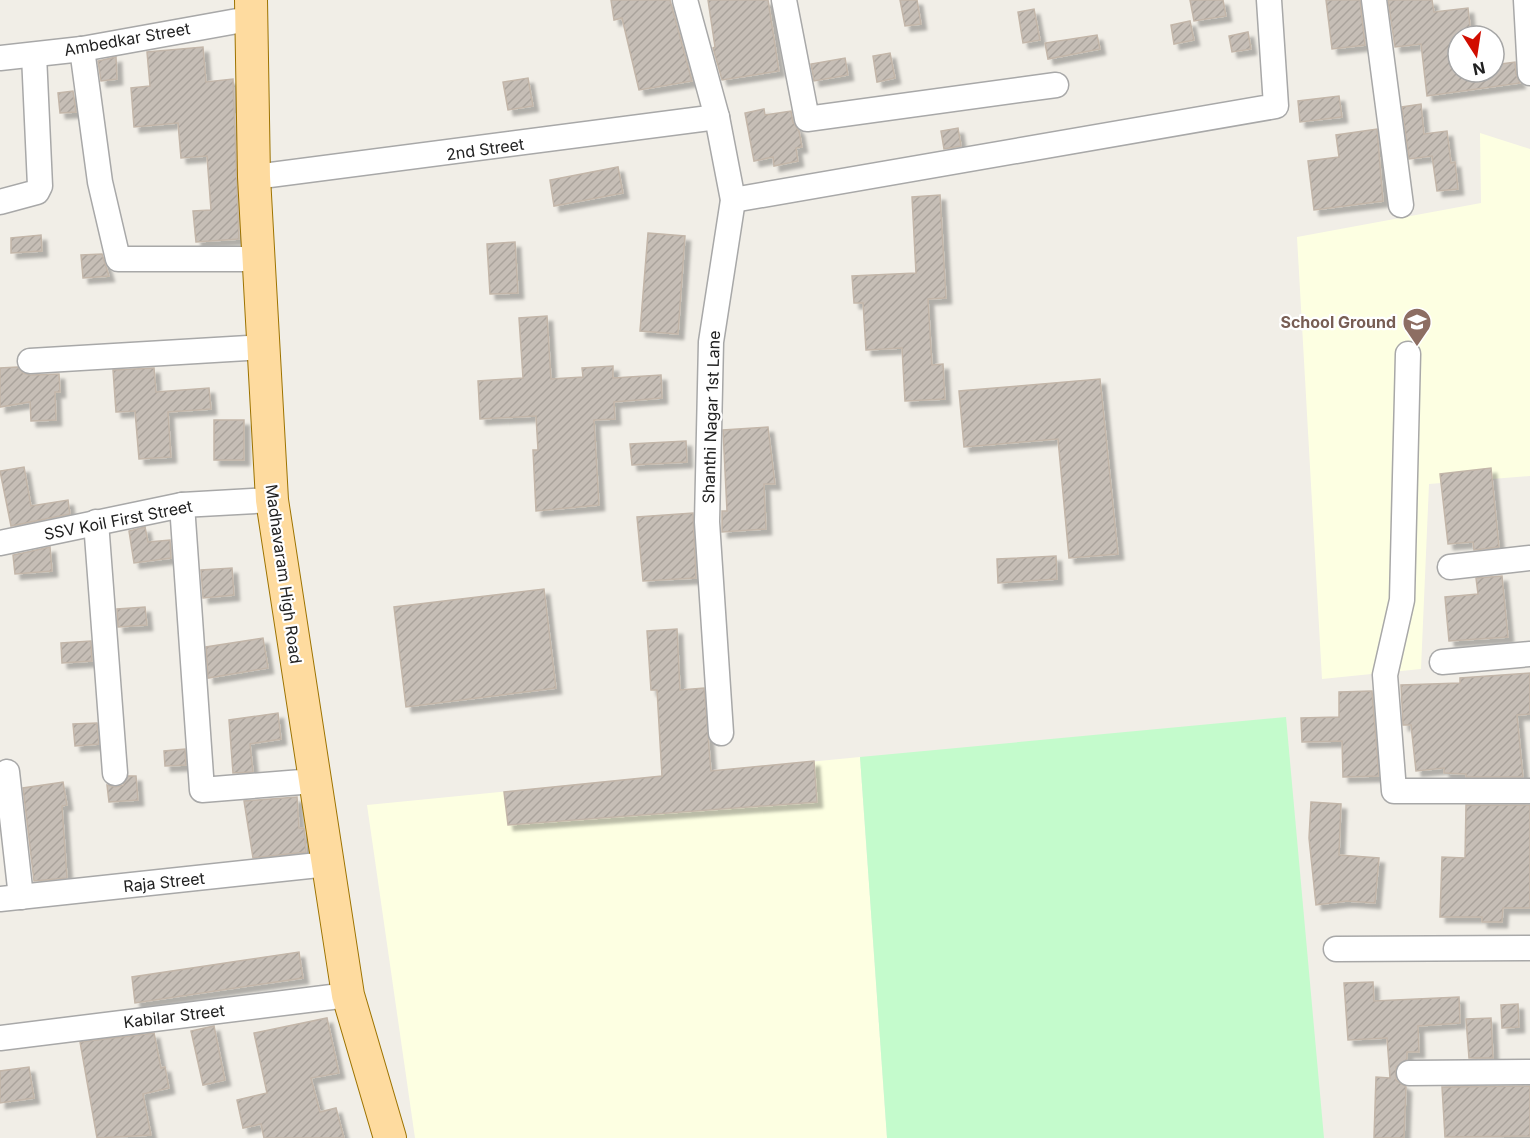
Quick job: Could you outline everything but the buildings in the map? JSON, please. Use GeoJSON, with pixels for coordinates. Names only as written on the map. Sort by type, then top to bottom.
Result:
{"type":"FeatureCollection","features":[{"type":"Feature","properties":{"kind":"main road","name":"Madhavaram High Road"},"geometry":{"type":"LineString","coordinates":[[253,9],[254,177],[272,500],[348,995],[390,1138]]}},
{"type":"Feature","properties":{"kind":"street","name":"Shanthi Nagar 1st Lane"},"geometry":{"type":"LineString","coordinates":[[685,0],[717,117],[733,200],[711,342],[707,522],[721,733]]}},
{"type":"Feature","properties":{"kind":"street"},"geometry":{"type":"LineString","coordinates":[[784,0],[807,119],[1056,85]]}},
{"type":"Feature","properties":{"kind":"street"},"geometry":{"type":"LineString","coordinates":[[733,200],[1276,106],[1269,0]]}},
{"type":"Feature","properties":{"kind":"street"},"geometry":{"type":"LineString","coordinates":[[1374,0],[1401,205]]}},
{"type":"Feature","properties":{"kind":"street"},"geometry":{"type":"LineString","coordinates":[[1526,0],[1530,73]]}},
{"type":"Feature","properties":{"kind":"street","name":"Ambedkar Street"},"geometry":{"type":"LineString","coordinates":[[0,58],[82,49],[253,9]]}},
{"type":"Feature","properties":{"kind":"street"},"geometry":{"type":"LineString","coordinates":[[82,49],[100,182],[118,259],[258,259]]}},
{"type":"Feature","properties":{"kind":"street"},"geometry":{"type":"LineString","coordinates":[[0,202],[29,196],[37,192],[40,186],[34,55]]}},
{"type":"Feature","properties":{"kind":"street","name":"2nd Street"},"geometry":{"type":"LineString","coordinates":[[254,177],[717,117]]}},
{"type":"Feature","properties":{"kind":"street"},"geometry":{"type":"LineString","coordinates":[[30,361],[264,347]]}},
{"type":"Feature","properties":{"kind":"street"},"geometry":{"type":"LineString","coordinates":[[1408,354],[1402,600],[1385,675],[1394,791],[1530,791]]}},
{"type":"Feature","properties":{"kind":"street","name":"SSV Koil First Street"},"geometry":{"type":"LineString","coordinates":[[0,543],[182,505],[272,500]]}},
{"type":"Feature","properties":{"kind":"street"},"geometry":{"type":"LineString","coordinates":[[182,505],[202,790],[314,781]]}},
{"type":"Feature","properties":{"kind":"street"},"geometry":{"type":"LineString","coordinates":[[96,522],[115,773]]}},
{"type":"Feature","properties":{"kind":"street"},"geometry":{"type":"LineString","coordinates":[[1450,567],[1530,558]]}},
{"type":"Feature","properties":{"kind":"street"},"geometry":{"type":"LineString","coordinates":[[1442,662],[1530,654]]}},
{"type":"Feature","properties":{"kind":"street"},"geometry":{"type":"LineString","coordinates":[[7,772],[11,898]]}},
{"type":"Feature","properties":{"kind":"street","name":"Raja Street"},"geometry":{"type":"LineString","coordinates":[[11,898],[328,864]]}},
{"type":"Feature","properties":{"kind":"street"},"geometry":{"type":"LineString","coordinates":[[1336,949],[1530,948]]}},
{"type":"Feature","properties":{"kind":"street","name":"Kabilar Street"},"geometry":{"type":"LineString","coordinates":[[0,1038],[348,995]]}},
{"type":"Feature","properties":{"kind":"street"},"geometry":{"type":"LineString","coordinates":[[1409,1073],[1530,1072]]}},
{"type":"Feature","properties":{"kind":"shaded area","name":"School Ground"},"geometry":{"type":"Polygon","coordinates":[[[1480,133],[1530,149],[1530,476],[1429,484],[1421,669],[1322,679],[1297,237],[1481,203],[1480,133]]]}},
{"type":"Feature","properties":{"kind":"shaded area"},"geometry":{"type":"Polygon","coordinates":[[[860,757],[887,1138],[415,1138],[367,805],[860,757]]]}},
{"type":"Feature","properties":{"kind":"green space"},"geometry":{"type":"Polygon","coordinates":[[[1286,717],[1324,1138],[887,1138],[860,757],[1286,717]]]}},
{"type":"Feature","properties":{"kind":"place","name":"School Ground"},"geometry":{"type":"Point","coordinates":[1417,348]}}]}
